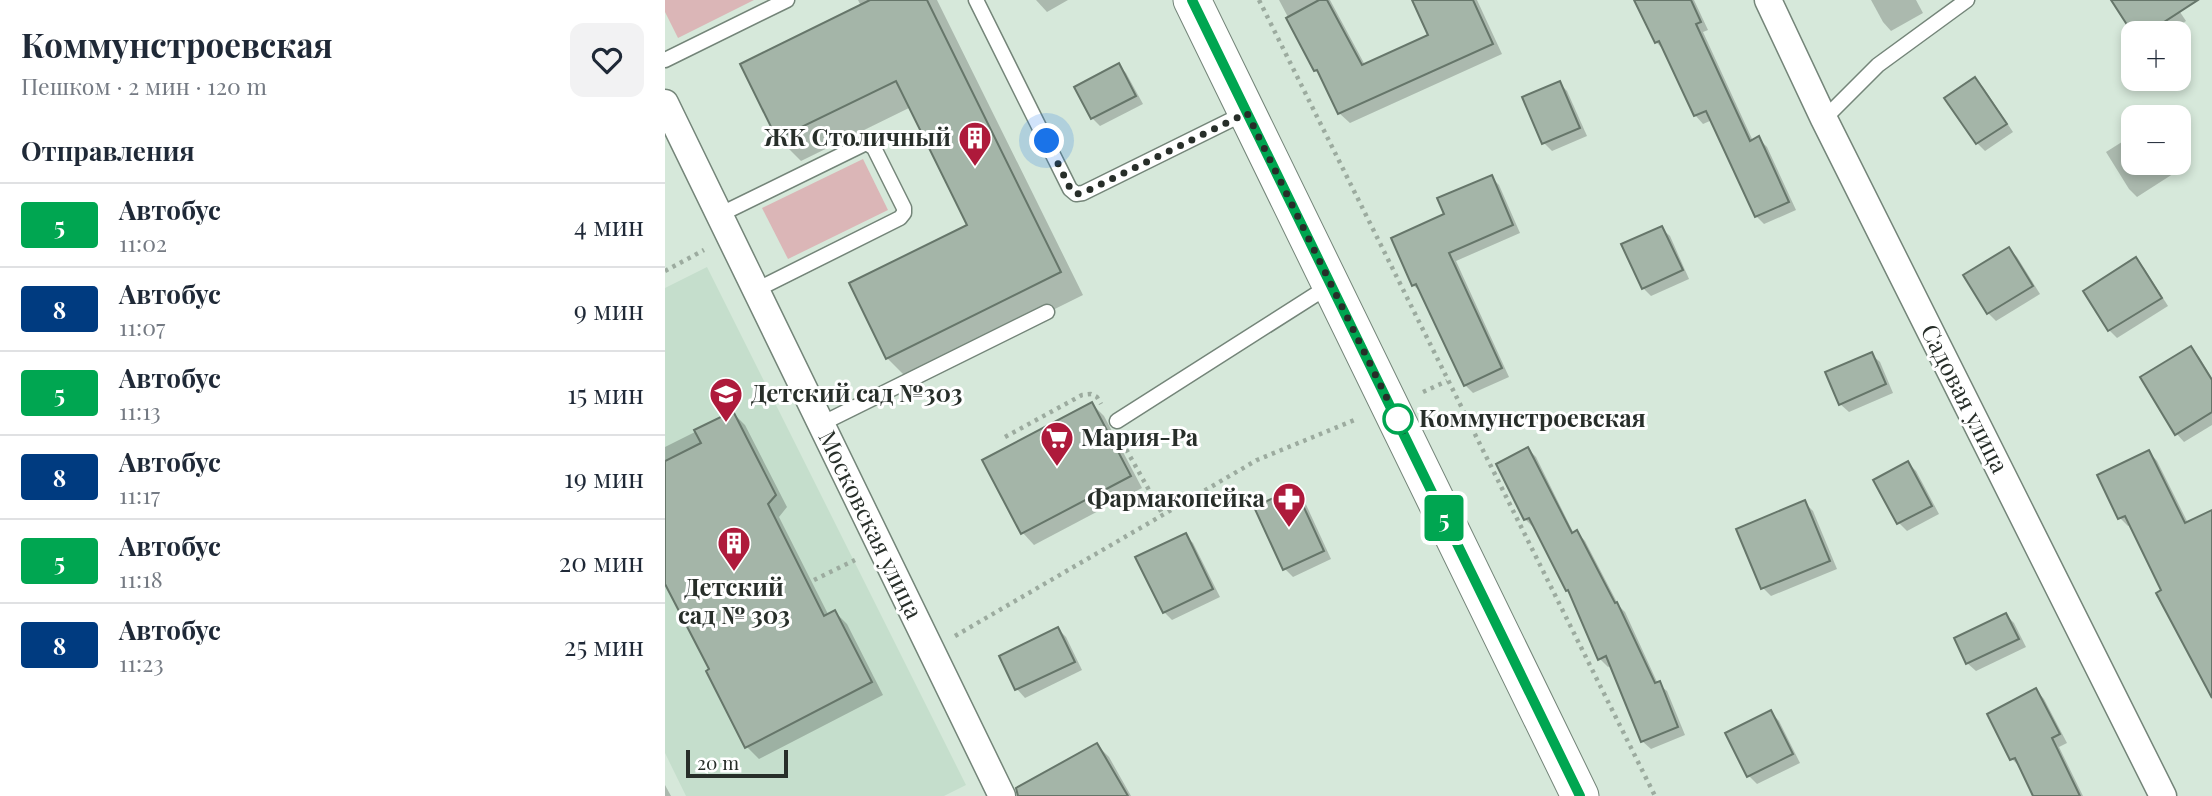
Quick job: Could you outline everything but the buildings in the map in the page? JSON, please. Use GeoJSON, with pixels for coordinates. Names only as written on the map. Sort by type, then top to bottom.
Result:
{"type":"FeatureCollection","features":[{"type":"Feature","properties":{"kind":"main road"},"geometry":{"type":"LineString","coordinates":[[1192,0],[1580,796]]}},
{"type":"Feature","properties":{"kind":"street","name":"Садовая улица"},"geometry":{"type":"LineString","coordinates":[[1768,0],[1824,120],[2163,796]]}},
{"type":"Feature","properties":{"kind":"street","name":"Московская улица"},"geometry":{"type":"LineString","coordinates":[[665,103],[1002,796]]}},
{"type":"Feature","properties":{"kind":"lane"},"geometry":{"type":"LineString","coordinates":[[665,60],[787,0]]}},
{"type":"Feature","properties":{"kind":"lane"},"geometry":{"type":"LineString","coordinates":[[976,0],[1070,188],[1076,194],[1247,113]]}},
{"type":"Feature","properties":{"kind":"lane"},"geometry":{"type":"LineString","coordinates":[[1824,120],[1878,65],[1967,0]]}},
{"type":"Feature","properties":{"kind":"lane"},"geometry":{"type":"LineString","coordinates":[[724,225],[864,144],[874,148],[904,208],[901,218],[756,290]]}},
{"type":"Feature","properties":{"kind":"lane"},"geometry":{"type":"LineString","coordinates":[[1118,428],[1330,285]]}},
{"type":"Feature","properties":{"kind":"lane"},"geometry":{"type":"LineString","coordinates":[[821,424],[1047,312]]}},
{"type":"Feature","properties":{"kind":"path"},"geometry":{"type":"LineString","coordinates":[[1259,0],[1655,796]]}},
{"type":"Feature","properties":{"kind":"path"},"geometry":{"type":"LineString","coordinates":[[665,271],[724,225]]}},
{"type":"Feature","properties":{"kind":"path"},"geometry":{"type":"LineString","coordinates":[[947,641],[1257,460],[1392,407],[1447,381]]}},
{"type":"Feature","properties":{"kind":"path"},"geometry":{"type":"LineString","coordinates":[[1005,437],[1082,395],[1091,394],[1097,397],[1102,406]]}},
{"type":"Feature","properties":{"kind":"path"},"geometry":{"type":"LineString","coordinates":[[1118,428],[1163,515]]}},
{"type":"Feature","properties":{"kind":"shaded area"},"geometry":{"type":"Polygon","coordinates":[[[665,0],[754,0],[678,38],[665,12],[665,0]]]}},
{"type":"Feature","properties":{"kind":"shaded area"},"geometry":{"type":"Polygon","coordinates":[[[863,159],[888,210],[788,259],[762,208],[863,159]]]}},
{"type":"Feature","properties":{"kind":"shaded area","name":"Детский сад №303"},"geometry":{"type":"Polygon","coordinates":[[[707,267],[966,785],[944,796],[686,796],[665,753],[665,288],[707,267]]]}},
{"type":"Feature","properties":{"kind":"bus line","name":"5"},"geometry":{"type":"LineString","coordinates":[[1192,0],[1580,796]]}},
{"type":"Feature","properties":{"kind":"place","name":"ЖК Столичный"},"geometry":{"type":"Point","coordinates":[975,168]}},
{"type":"Feature","properties":{"kind":"place","name":"Коммунстроевская"},"geometry":{"type":"Point","coordinates":[1398,419]}},
{"type":"Feature","properties":{"kind":"place","name":"Детский сад №303"},"geometry":{"type":"Point","coordinates":[726,424]}},
{"type":"Feature","properties":{"kind":"place","name":"Мария-Ра"},"geometry":{"type":"Point","coordinates":[1057,468]}},
{"type":"Feature","properties":{"kind":"place","name":"Фармакопейка"},"geometry":{"type":"Point","coordinates":[1289,529]}},
{"type":"Feature","properties":{"kind":"place","name":"Детский сад № 303"},"geometry":{"type":"Point","coordinates":[734,573]}},
{"type":"Feature","properties":{"kind":"route"},"geometry":{"type":"LineString","coordinates":[[1047,141],[1070,188],[1076,194],[1247,113],[1403,431],[1398,419]]}}]}
